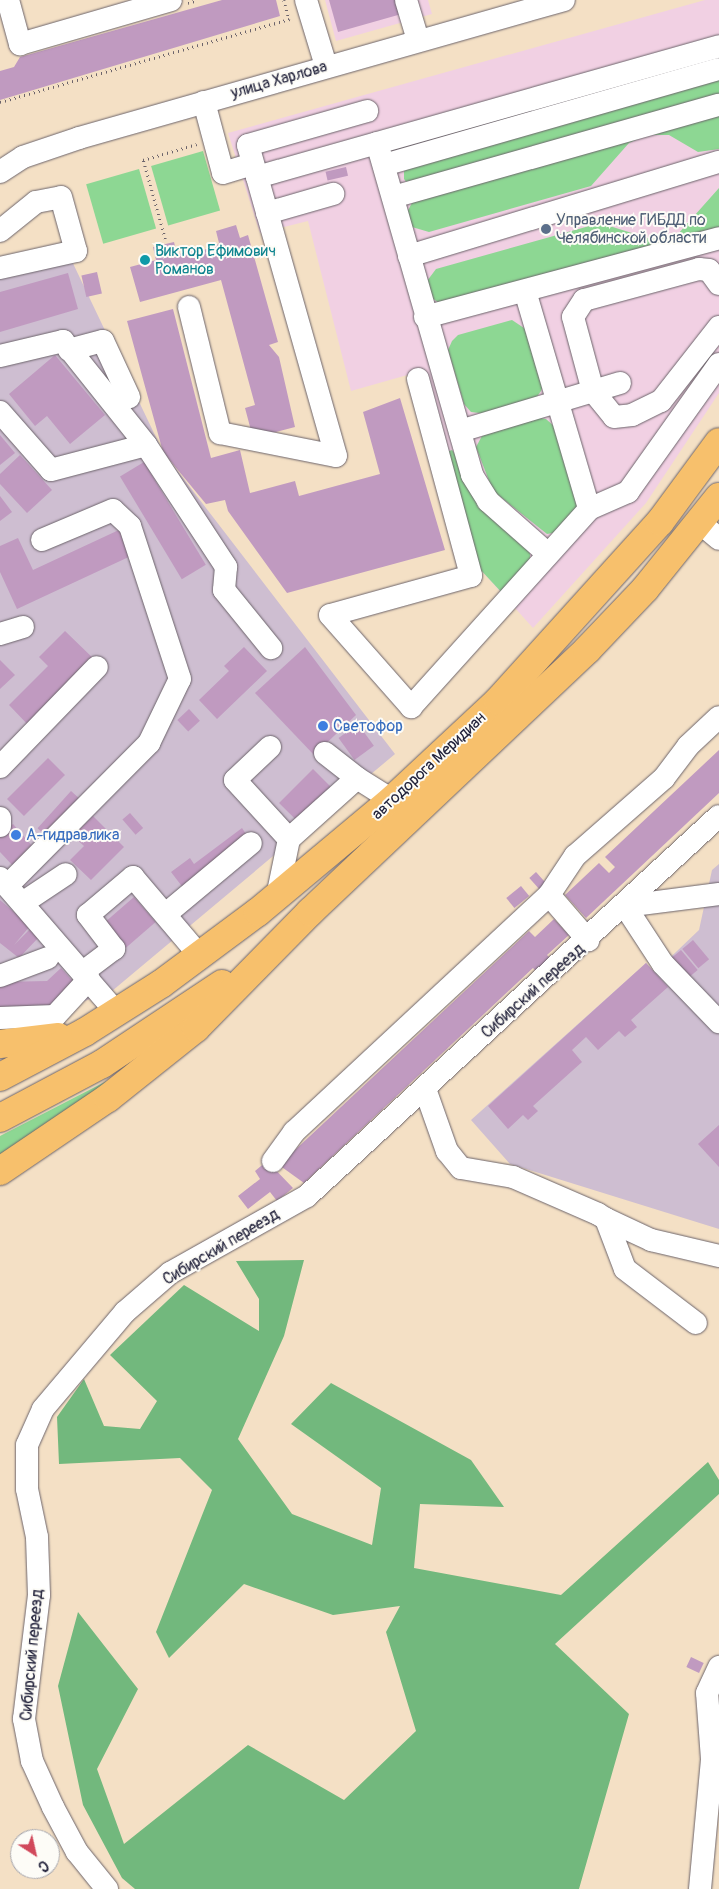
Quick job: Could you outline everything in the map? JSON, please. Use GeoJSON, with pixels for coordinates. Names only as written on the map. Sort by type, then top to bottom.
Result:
{"type":"FeatureCollection","features":[{"type":"Feature","properties":{"kind":"main road","name":"автодорога Меридиан"},"geometry":{"type":"LineString","coordinates":[[0,1077],[117,1013],[200,956],[277,897],[392,800],[498,701],[660,522],[719,442]]}},
{"type":"Feature","properties":{"kind":"main road","name":"автодорога Меридиан"},"geometry":{"type":"LineString","coordinates":[[310,912],[587,650],[719,497]]}},
{"type":"Feature","properties":{"kind":"main road"},"geometry":{"type":"LineString","coordinates":[[0,1118],[155,1030],[310,912]]}},
{"type":"Feature","properties":{"kind":"main road"},"geometry":{"type":"LineString","coordinates":[[0,1171],[108,1098],[196,1028],[310,912]]}},
{"type":"Feature","properties":{"kind":"main road"},"geometry":{"type":"LineString","coordinates":[[0,1044],[85,1032]]}},
{"type":"Feature","properties":{"kind":"street"},"geometry":{"type":"LineString","coordinates":[[8,0],[20,44],[171,0]]}},
{"type":"Feature","properties":{"kind":"street"},"geometry":{"type":"LineString","coordinates":[[406,0],[418,40]]}},
{"type":"Feature","properties":{"kind":"street","name":"улица Харлова"},"geometry":{"type":"LineString","coordinates":[[0,172],[46,149],[326,66],[564,0]]}},
{"type":"Feature","properties":{"kind":"street"},"geometry":{"type":"LineString","coordinates":[[302,10],[326,66]]}},
{"type":"Feature","properties":{"kind":"street"},"geometry":{"type":"LineString","coordinates":[[204,102],[223,173],[255,171],[377,143],[719,46]]}},
{"type":"Feature","properties":{"kind":"street"},"geometry":{"type":"LineString","coordinates":[[384,165],[719,69]]}},
{"type":"Feature","properties":{"kind":"street"},"geometry":{"type":"LineString","coordinates":[[393,197],[719,105]]}},
{"type":"Feature","properties":{"kind":"street"},"geometry":{"type":"LineString","coordinates":[[189,307],[220,433],[336,456],[248,146],[368,111]]}},
{"type":"Feature","properties":{"kind":"street"},"geometry":{"type":"LineString","coordinates":[[377,143],[425,317],[479,492],[548,554]]}},
{"type":"Feature","properties":{"kind":"street"},"geometry":{"type":"LineString","coordinates":[[409,256],[719,162]]}},
{"type":"Feature","properties":{"kind":"street"},"geometry":{"type":"LineString","coordinates":[[267,213],[333,194]]}},
{"type":"Feature","properties":{"kind":"street"},"geometry":{"type":"LineString","coordinates":[[0,231],[36,202],[61,197],[76,250],[0,268]]}},
{"type":"Feature","properties":{"kind":"street"},"geometry":{"type":"LineString","coordinates":[[425,317],[719,238]]}},
{"type":"Feature","properties":{"kind":"street"},"geometry":{"type":"LineString","coordinates":[[719,284],[709,270],[699,269],[584,300],[575,307],[573,317],[593,391],[614,417],[649,409],[661,402],[719,327]]}},
{"type":"Feature","properties":{"kind":"street"},"geometry":{"type":"LineString","coordinates":[[525,291],[589,509]]}},
{"type":"Feature","properties":{"kind":"street"},"geometry":{"type":"LineString","coordinates":[[0,356],[63,341],[146,445],[226,567],[224,590],[271,648]]}},
{"type":"Feature","properties":{"kind":"street"},"geometry":{"type":"LineString","coordinates":[[69,350],[103,341],[129,397]]}},
{"type":"Feature","properties":{"kind":"street"},"geometry":{"type":"LineString","coordinates":[[418,379],[471,576],[330,614],[411,707],[589,509],[628,492],[719,364]]}},
{"type":"Feature","properties":{"kind":"street"},"geometry":{"type":"LineString","coordinates":[[460,431],[620,383]]}},
{"type":"Feature","properties":{"kind":"street"},"geometry":{"type":"LineString","coordinates":[[0,412],[51,470],[146,445]]}},
{"type":"Feature","properties":{"kind":"street"},"geometry":{"type":"LineString","coordinates":[[42,540],[113,510],[130,526],[180,679],[149,743],[3,882],[24,902],[117,1013]]}},
{"type":"Feature","properties":{"kind":"street"},"geometry":{"type":"LineString","coordinates":[[699,522],[719,539]]}},
{"type":"Feature","properties":{"kind":"street"},"geometry":{"type":"LineString","coordinates":[[0,634],[24,627]]}},
{"type":"Feature","properties":{"kind":"street"},"geometry":{"type":"LineString","coordinates":[[0,767],[97,667]]}},
{"type":"Feature","properties":{"kind":"street"},"geometry":{"type":"LineString","coordinates":[[273,1161],[294,1132],[550,895],[575,856],[664,778],[688,746],[719,717]]}},
{"type":"Feature","properties":{"kind":"street"},"geometry":{"type":"LineString","coordinates":[[270,747],[236,780],[289,839]]}},
{"type":"Feature","properties":{"kind":"street"},"geometry":{"type":"LineString","coordinates":[[325,753],[357,778],[392,800]]}},
{"type":"Feature","properties":{"kind":"street"},"geometry":{"type":"LineString","coordinates":[[277,897],[289,839],[357,778]]}},
{"type":"Feature","properties":{"kind":"street","name":"Сибирский переезд"},"geometry":{"type":"LineString","coordinates":[[107,1889],[77,1852],[54,1807],[32,1761],[24,1719],[39,1595],[27,1445],[43,1409],[125,1312],[170,1273],[307,1196],[625,906],[719,816]]}},
{"type":"Feature","properties":{"kind":"street"},"geometry":{"type":"LineString","coordinates":[[0,818],[0,826]]}},
{"type":"Feature","properties":{"kind":"street"},"geometry":{"type":"LineString","coordinates":[[167,913],[251,843]]}},
{"type":"Feature","properties":{"kind":"street"},"geometry":{"type":"LineString","coordinates":[[24,902],[66,874]]}},
{"type":"Feature","properties":{"kind":"street"},"geometry":{"type":"LineString","coordinates":[[0,1018],[55,1016],[86,976],[114,949],[88,915],[133,877],[167,913],[200,956]]}},
{"type":"Feature","properties":{"kind":"street"},"geometry":{"type":"LineString","coordinates":[[719,894],[625,906],[663,964],[719,1022]]}},
{"type":"Feature","properties":{"kind":"street"},"geometry":{"type":"LineString","coordinates":[[550,895],[588,940]]}},
{"type":"Feature","properties":{"kind":"street"},"geometry":{"type":"LineString","coordinates":[[0,976],[48,958]]}},
{"type":"Feature","properties":{"kind":"street"},"geometry":{"type":"LineString","coordinates":[[425,1089],[447,1150],[461,1168],[513,1177],[651,1240],[719,1256]]}},
{"type":"Feature","properties":{"kind":"street"},"geometry":{"type":"LineString","coordinates":[[606,1219],[625,1269],[696,1323]]}},
{"type":"Feature","properties":{"kind":"street"},"geometry":{"type":"LineString","coordinates":[[700,1889],[712,1851],[712,1760],[707,1694],[719,1667]]}},
{"type":"Feature","properties":{"kind":"path"},"geometry":{"type":"LineString","coordinates":[[284,0],[302,10]]}},
{"type":"Feature","properties":{"kind":"path"},"geometry":{"type":"LineString","coordinates":[[0,102],[302,10]]}},
{"type":"Feature","properties":{"kind":"path"},"geometry":{"type":"LineString","coordinates":[[166,240],[143,160],[215,139]]}},
{"type":"Feature","properties":{"kind":"shaded area"},"geometry":{"type":"Polygon","coordinates":[[[325,0],[428,0],[432,14],[336,41],[325,0]]]}},
{"type":"Feature","properties":{"kind":"shaded area"},"geometry":{"type":"Polygon","coordinates":[[[705,0],[719,0],[719,393],[646,503],[533,628],[478,567],[425,370],[351,391],[308,221],[260,233],[228,133],[705,0]]]}},
{"type":"Feature","properties":{"kind":"shaded area"},"geometry":{"type":"Polygon","coordinates":[[[69,255],[163,452],[395,754],[112,991],[46,1015],[0,1012],[0,274],[69,255]]]}},
{"type":"Feature","properties":{"kind":"shaded area"},"geometry":{"type":"Polygon","coordinates":[[[719,864],[719,1229],[510,1164],[471,1120],[646,963],[655,972],[699,930],[712,870],[719,864]]]}},
{"type":"Feature","properties":{"kind":"green space"},"geometry":{"type":"Polygon","coordinates":[[[719,77],[719,100],[407,183],[404,179],[404,170],[719,77]]]}},
{"type":"Feature","properties":{"kind":"green space"},"geometry":{"type":"Polygon","coordinates":[[[719,111],[719,149],[698,152],[669,135],[647,135],[629,143],[591,186],[429,232],[412,227],[406,214],[413,201],[719,111]]]}},
{"type":"Feature","properties":{"kind":"green space"},"geometry":{"type":"Polygon","coordinates":[[[203,151],[220,211],[168,225],[151,166],[203,151]]]}},
{"type":"Feature","properties":{"kind":"green space"},"geometry":{"type":"Polygon","coordinates":[[[139,169],[156,229],[103,244],[86,184],[139,169]]]}},
{"type":"Feature","properties":{"kind":"green space"},"geometry":{"type":"Polygon","coordinates":[[[719,188],[719,227],[439,303],[432,298],[427,281],[436,269],[600,223],[651,239],[678,234],[719,188]]]}},
{"type":"Feature","properties":{"kind":"green space"},"geometry":{"type":"Polygon","coordinates":[[[512,320],[530,332],[545,380],[541,391],[536,398],[488,414],[471,412],[464,404],[448,350],[452,341],[458,335],[512,320]]]}},
{"type":"Feature","properties":{"kind":"green space"},"geometry":{"type":"Polygon","coordinates":[[[535,417],[546,419],[555,427],[578,508],[558,532],[547,534],[493,491],[476,447],[482,436],[535,417]]]}},
{"type":"Feature","properties":{"kind":"green space"},"geometry":{"type":"Polygon","coordinates":[[[452,450],[530,553],[530,559],[503,594],[478,567],[447,452],[452,450]]]}},
{"type":"Feature","properties":{"kind":"green space"},"geometry":{"type":"Polygon","coordinates":[[[128,1070],[0,1156],[0,1136],[128,1070]]]}},
{"type":"Feature","properties":{"kind":"green space"},"geometry":{"type":"Polygon","coordinates":[[[304,1260],[284,1336],[238,1439],[292,1514],[372,1545],[381,1488],[291,1424],[331,1383],[471,1460],[504,1507],[420,1504],[414,1568],[561,1595],[708,1462],[719,1480],[719,1494],[555,1644],[629,1714],[579,1889],[135,1889],[122,1878],[83,1805],[58,1686],[78,1612],[138,1689],[97,1769],[124,1844],[248,1745],[344,1800],[416,1731],[386,1632],[400,1606],[333,1615],[244,1584],[169,1658],[156,1632],[212,1490],[180,1458],[59,1464],[57,1417],[84,1379],[104,1426],[140,1429],[157,1401],[110,1355],[184,1285],[259,1331],[259,1299],[236,1261],[304,1260]]]}},
{"type":"Feature","properties":{"kind":"building"},"geometry":{"type":"Polygon","coordinates":[[[222,0],[276,0],[280,16],[0,100],[0,71],[14,67],[20,57],[222,0]]]}},
{"type":"Feature","properties":{"kind":"building"},"geometry":{"type":"Polygon","coordinates":[[[329,0],[401,0],[405,13],[338,32],[329,0]]]}},
{"type":"Feature","properties":{"kind":"building"},"geometry":{"type":"Polygon","coordinates":[[[346,167],[348,176],[328,180],[326,172],[346,167]]]}},
{"type":"Feature","properties":{"kind":"building"},"geometry":{"type":"Polygon","coordinates":[[[236,225],[240,238],[248,235],[278,342],[269,345],[279,357],[295,427],[253,438],[245,408],[255,405],[221,280],[140,302],[130,267],[156,260],[153,247],[174,242],[177,254],[214,248],[219,243],[216,231],[236,225]]]}},
{"type":"Feature","properties":{"kind":"building"},"geometry":{"type":"Polygon","coordinates":[[[97,272],[102,293],[86,297],[81,276],[97,272]]]}},
{"type":"Feature","properties":{"kind":"building"},"geometry":{"type":"Polygon","coordinates":[[[68,273],[78,309],[0,332],[0,292],[68,273]]]}},
{"type":"Feature","properties":{"kind":"building"},"geometry":{"type":"Polygon","coordinates":[[[173,309],[211,458],[240,450],[250,493],[295,481],[299,496],[380,474],[363,412],[400,398],[445,550],[287,593],[228,511],[225,500],[206,504],[163,452],[127,321],[173,309]]]}},
{"type":"Feature","properties":{"kind":"building"},"geometry":{"type":"Polygon","coordinates":[[[55,355],[105,415],[70,444],[47,416],[35,426],[9,394],[55,355]]]}},
{"type":"Feature","properties":{"kind":"building"},"geometry":{"type":"Polygon","coordinates":[[[0,435],[15,453],[0,465],[0,435]]]}},
{"type":"Feature","properties":{"kind":"building"},"geometry":{"type":"Polygon","coordinates":[[[20,455],[52,490],[27,513],[0,484],[0,474],[20,455]]]}},
{"type":"Feature","properties":{"kind":"building"},"geometry":{"type":"Polygon","coordinates":[[[144,462],[206,565],[182,579],[120,476],[144,462]]]}},
{"type":"Feature","properties":{"kind":"building"},"geometry":{"type":"Polygon","coordinates":[[[0,496],[12,512],[0,521],[0,496]]]}},
{"type":"Feature","properties":{"kind":"building"},"geometry":{"type":"Polygon","coordinates":[[[121,529],[133,555],[17,609],[0,572],[0,546],[18,538],[33,570],[121,529]]]}},
{"type":"Feature","properties":{"kind":"building"},"geometry":{"type":"Polygon","coordinates":[[[65,631],[96,661],[30,727],[9,705],[48,666],[39,657],[65,631]]]}},
{"type":"Feature","properties":{"kind":"building"},"geometry":{"type":"Polygon","coordinates":[[[244,647],[267,671],[217,719],[199,700],[229,671],[224,666],[244,647]]]}},
{"type":"Feature","properties":{"kind":"building"},"geometry":{"type":"Polygon","coordinates":[[[305,647],[356,715],[314,755],[255,693],[305,647]]]}},
{"type":"Feature","properties":{"kind":"building"},"geometry":{"type":"Polygon","coordinates":[[[0,660],[15,675],[0,689],[0,660]]]}},
{"type":"Feature","properties":{"kind":"building"},"geometry":{"type":"Polygon","coordinates":[[[189,709],[200,721],[188,732],[177,720],[189,709]]]}},
{"type":"Feature","properties":{"kind":"building"},"geometry":{"type":"Polygon","coordinates":[[[358,724],[374,746],[354,760],[339,738],[358,724]]]}},
{"type":"Feature","properties":{"kind":"building"},"geometry":{"type":"Polygon","coordinates":[[[719,750],[719,793],[586,918],[565,895],[599,863],[609,873],[615,867],[605,857],[719,750]]]}},
{"type":"Feature","properties":{"kind":"building"},"geometry":{"type":"Polygon","coordinates":[[[48,758],[65,775],[24,816],[7,799],[48,758]]]}},
{"type":"Feature","properties":{"kind":"building"},"geometry":{"type":"Polygon","coordinates":[[[313,769],[331,787],[297,821],[279,803],[313,769]]]}},
{"type":"Feature","properties":{"kind":"building"},"geometry":{"type":"Polygon","coordinates":[[[71,791],[81,800],[47,837],[38,828],[71,791]]]}},
{"type":"Feature","properties":{"kind":"building"},"geometry":{"type":"Polygon","coordinates":[[[130,813],[143,828],[136,835],[122,820],[130,813]]]}},
{"type":"Feature","properties":{"kind":"building"},"geometry":{"type":"Polygon","coordinates":[[[93,816],[124,847],[91,880],[70,860],[84,846],[73,836],[93,816]]]}},
{"type":"Feature","properties":{"kind":"building"},"geometry":{"type":"Polygon","coordinates":[[[13,824],[34,848],[14,867],[0,852],[0,835],[13,824]]]}},
{"type":"Feature","properties":{"kind":"building"},"geometry":{"type":"Polygon","coordinates":[[[242,828],[250,840],[184,889],[171,872],[190,858],[194,864],[242,828]]]}},
{"type":"Feature","properties":{"kind":"building"},"geometry":{"type":"Polygon","coordinates":[[[536,872],[546,883],[539,889],[529,878],[536,872]]]}},
{"type":"Feature","properties":{"kind":"building"},"geometry":{"type":"Polygon","coordinates":[[[521,886],[529,896],[514,908],[506,898],[521,886]]]}},
{"type":"Feature","properties":{"kind":"building"},"geometry":{"type":"Polygon","coordinates":[[[134,897],[156,922],[126,947],[105,923],[134,897]]]}},
{"type":"Feature","properties":{"kind":"building"},"geometry":{"type":"Polygon","coordinates":[[[0,900],[30,926],[14,945],[30,929],[39,937],[19,958],[0,943],[0,900]]]}},
{"type":"Feature","properties":{"kind":"building"},"geometry":{"type":"Polygon","coordinates":[[[554,919],[569,935],[547,955],[551,959],[537,972],[533,968],[304,1183],[279,1165],[529,931],[535,937],[554,919]]]}},
{"type":"Feature","properties":{"kind":"building"},"geometry":{"type":"Polygon","coordinates":[[[693,940],[709,959],[698,968],[682,949],[693,940]]]}},
{"type":"Feature","properties":{"kind":"building"},"geometry":{"type":"Polygon","coordinates":[[[681,950],[698,970],[688,978],[671,958],[681,950]]]}},
{"type":"Feature","properties":{"kind":"building"},"geometry":{"type":"Polygon","coordinates":[[[646,963],[668,987],[631,1020],[637,1027],[625,1037],[619,1031],[598,1050],[586,1037],[572,1050],[582,1062],[533,1106],[538,1111],[528,1120],[523,1115],[508,1129],[488,1106],[646,963]]]}},
{"type":"Feature","properties":{"kind":"building"},"geometry":{"type":"Polygon","coordinates":[[[61,968],[77,986],[48,1012],[0,1013],[0,982],[47,981],[61,968]]]}},
{"type":"Feature","properties":{"kind":"building"},"geometry":{"type":"Polygon","coordinates":[[[719,1125],[719,1167],[698,1144],[719,1125]]]}},
{"type":"Feature","properties":{"kind":"building"},"geometry":{"type":"Polygon","coordinates":[[[267,1161],[293,1188],[277,1201],[270,1192],[248,1209],[238,1196],[260,1179],[255,1171],[267,1161]]]}},
{"type":"Feature","properties":{"kind":"building"},"geometry":{"type":"Polygon","coordinates":[[[691,1657],[704,1663],[699,1673],[686,1667],[691,1657]]]}},
{"type":"Feature","properties":{"kind":"place","name":"Управление ГИБДД по Челябинской области"},"geometry":{"type":"Point","coordinates":[546,229]}},
{"type":"Feature","properties":{"kind":"place","name":"Виктор Ефимович Романов"},"geometry":{"type":"Point","coordinates":[145,260]}},
{"type":"Feature","properties":{"kind":"place","name":"Светофор"},"geometry":{"type":"Point","coordinates":[323,726]}},
{"type":"Feature","properties":{"kind":"place","name":"А-гидравлика"},"geometry":{"type":"Point","coordinates":[16,835]}}]}
